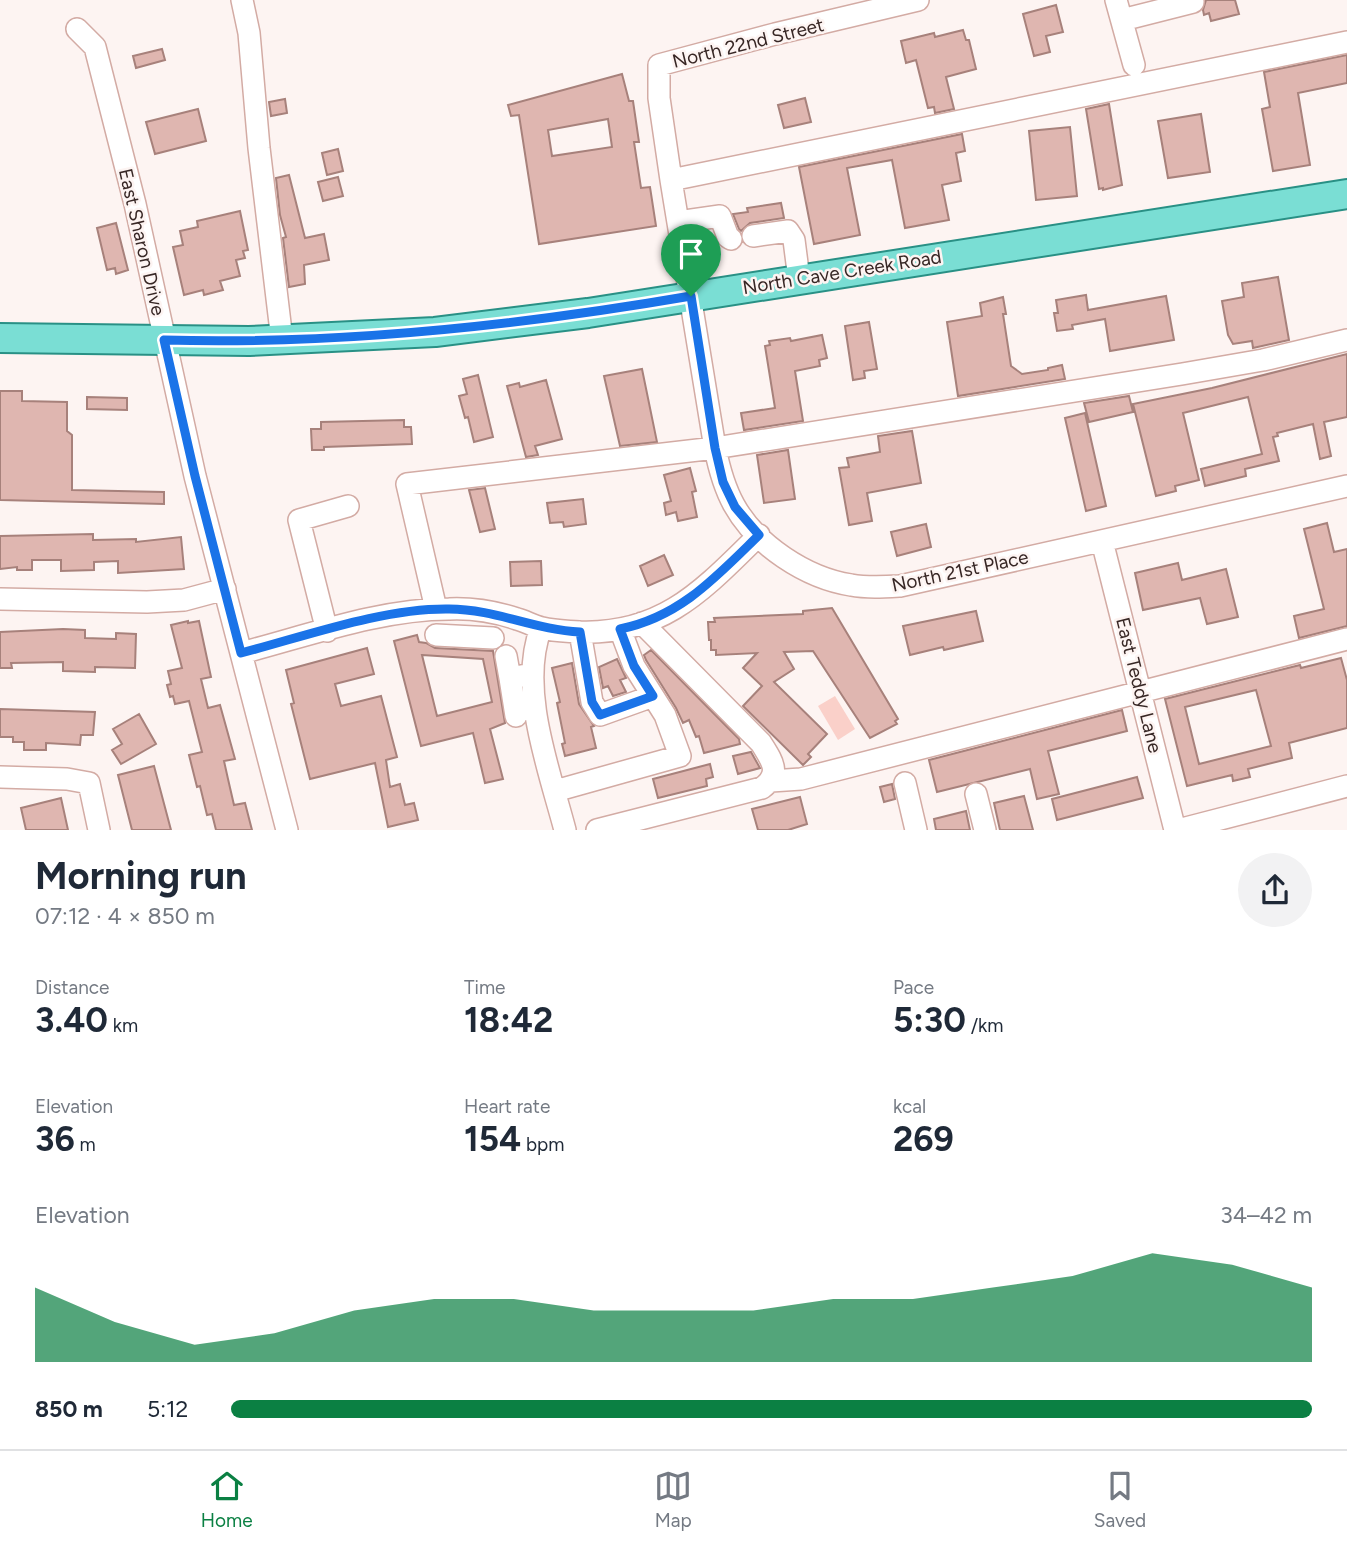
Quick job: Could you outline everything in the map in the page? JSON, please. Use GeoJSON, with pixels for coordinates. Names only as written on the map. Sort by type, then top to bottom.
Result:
{"type":"FeatureCollection","features":[{"type":"Feature","properties":{"kind":"main road","name":"North Cave Creek Road"},"geometry":{"type":"LineString","coordinates":[[0,338],[282,340],[435,332],[588,313],[1347,194]]}},
{"type":"Feature","properties":{"kind":"street"},"geometry":{"type":"LineString","coordinates":[[242,0],[249,33],[259,148],[282,340]]}},
{"type":"Feature","properties":{"kind":"street","name":"North 22nd Street"},"geometry":{"type":"LineString","coordinates":[[659,65],[918,0]]}},
{"type":"Feature","properties":{"kind":"street"},"geometry":{"type":"LineString","coordinates":[[1134,65],[1119,10],[1193,2]]}},
{"type":"Feature","properties":{"kind":"street","name":"East Sharon Drive"},"geometry":{"type":"LineString","coordinates":[[77,29],[95,47],[135,204],[195,476],[287,830]]}},
{"type":"Feature","properties":{"kind":"street"},"geometry":{"type":"LineString","coordinates":[[671,180],[1347,42]]}},
{"type":"Feature","properties":{"kind":"street","name":"North 21st Place"},"geometry":{"type":"LineString","coordinates":[[659,65],[659,98],[671,180],[715,448],[723,482],[735,507],[759,535],[787,560],[849,585],[874,588],[900,586],[1347,486]]}},
{"type":"Feature","properties":{"kind":"street"},"geometry":{"type":"LineString","coordinates":[[678,222],[720,216],[731,239]]}},
{"type":"Feature","properties":{"kind":"street"},"geometry":{"type":"LineString","coordinates":[[753,236],[788,231],[794,240],[799,279]]}},
{"type":"Feature","properties":{"kind":"street"},"geometry":{"type":"LineString","coordinates":[[436,609],[407,484],[715,448],[1205,370],[1347,340]]}},
{"type":"Feature","properties":{"kind":"street"},"geometry":{"type":"LineString","coordinates":[[327,631],[299,520],[348,506]]}},
{"type":"Feature","properties":{"kind":"street"},"geometry":{"type":"LineString","coordinates":[[241,653],[372,619],[436,609],[467,610],[516,618],[541,628],[605,633],[661,617],[686,602],[759,535]]}},
{"type":"Feature","properties":{"kind":"street","name":"East Teddy Lane"},"geometry":{"type":"LineString","coordinates":[[1102,541],[1176,830]]}},
{"type":"Feature","properties":{"kind":"street"},"geometry":{"type":"LineString","coordinates":[[0,599],[147,602],[184,600],[225,589]]}},
{"type":"Feature","properties":{"kind":"street"},"geometry":{"type":"LineString","coordinates":[[466,636],[467,610]]}},
{"type":"Feature","properties":{"kind":"street"},"geometry":{"type":"LineString","coordinates":[[597,830],[762,788],[771,781],[774,773],[761,743],[642,623]]}},
{"type":"Feature","properties":{"kind":"street"},"geometry":{"type":"LineString","coordinates":[[541,628],[534,645],[532,674],[537,718],[565,830]]}},
{"type":"Feature","properties":{"kind":"street"},"geometry":{"type":"LineString","coordinates":[[555,792],[680,756],[664,715],[634,666],[620,629]]}},
{"type":"Feature","properties":{"kind":"street"},"geometry":{"type":"LineString","coordinates":[[580,632],[592,702],[600,715],[653,696]]}},
{"type":"Feature","properties":{"kind":"street"},"geometry":{"type":"LineString","coordinates":[[436,635],[493,638]]}},
{"type":"Feature","properties":{"kind":"street"},"geometry":{"type":"LineString","coordinates":[[771,781],[801,779],[1347,639]]}},
{"type":"Feature","properties":{"kind":"street"},"geometry":{"type":"LineString","coordinates":[[506,656],[516,716]]}},
{"type":"Feature","properties":{"kind":"street"},"geometry":{"type":"LineString","coordinates":[[510,678],[532,674]]}},
{"type":"Feature","properties":{"kind":"street"},"geometry":{"type":"LineString","coordinates":[[0,777],[67,779],[89,783],[99,830]]}},
{"type":"Feature","properties":{"kind":"street"},"geometry":{"type":"LineString","coordinates":[[905,783],[916,830]]}},
{"type":"Feature","properties":{"kind":"street"},"geometry":{"type":"LineString","coordinates":[[1176,830],[1347,786]]}},
{"type":"Feature","properties":{"kind":"street"},"geometry":{"type":"LineString","coordinates":[[976,794],[985,830]]}},
{"type":"Feature","properties":{"kind":"shaded area"},"geometry":{"type":"Polygon","coordinates":[[[835,696],[855,729],[838,740],[818,706],[835,696]]]}},
{"type":"Feature","properties":{"kind":"building"},"geometry":{"type":"Polygon","coordinates":[[[1206,0],[1235,0],[1239,14],[1211,21],[1209,13],[1204,15],[1206,0]]]}},
{"type":"Feature","properties":{"kind":"building"},"geometry":{"type":"Polygon","coordinates":[[[1056,5],[1063,32],[1046,36],[1050,52],[1034,56],[1023,14],[1056,5]]]}},
{"type":"Feature","properties":{"kind":"building"},"geometry":{"type":"Polygon","coordinates":[[[963,30],[966,40],[969,40],[976,69],[946,77],[954,109],[935,113],[934,107],[928,108],[916,60],[906,63],[901,41],[934,33],[935,37],[963,30]]]}},
{"type":"Feature","properties":{"kind":"building"},"geometry":{"type":"Polygon","coordinates":[[[162,49],[165,60],[136,68],[133,56],[162,49]]]}},
{"type":"Feature","properties":{"kind":"building"},"geometry":{"type":"Polygon","coordinates":[[[1347,55],[1347,83],[1298,93],[1310,165],[1273,171],[1262,109],[1270,107],[1264,72],[1347,55]]]}},
{"type":"Feature","properties":{"kind":"building"},"geometry":{"type":"Polygon","coordinates":[[[622,74],[629,101],[633,101],[639,142],[634,142],[641,188],[650,187],[656,226],[539,244],[519,115],[511,116],[508,105],[622,74]],[[608,119],[548,130],[552,156],[612,147],[608,119]]]}},
{"type":"Feature","properties":{"kind":"building"},"geometry":{"type":"Polygon","coordinates":[[[805,98],[811,122],[784,128],[778,105],[805,98]]]}},
{"type":"Feature","properties":{"kind":"building"},"geometry":{"type":"Polygon","coordinates":[[[285,99],[287,113],[271,116],[269,102],[285,99]]]}},
{"type":"Feature","properties":{"kind":"building"},"geometry":{"type":"Polygon","coordinates":[[[1109,104],[1122,185],[1103,190],[1099,189],[1086,109],[1109,104]]]}},
{"type":"Feature","properties":{"kind":"building"},"geometry":{"type":"Polygon","coordinates":[[[198,109],[206,141],[155,154],[146,122],[198,109]]]}},
{"type":"Feature","properties":{"kind":"building"},"geometry":{"type":"Polygon","coordinates":[[[1201,114],[1210,172],[1168,178],[1158,121],[1201,114]]]}},
{"type":"Feature","properties":{"kind":"building"},"geometry":{"type":"Polygon","coordinates":[[[1070,127],[1077,196],[1036,200],[1029,131],[1070,127]]]}},
{"type":"Feature","properties":{"kind":"building"},"geometry":{"type":"Polygon","coordinates":[[[962,134],[965,151],[956,153],[961,181],[942,185],[949,220],[905,228],[892,160],[847,168],[860,235],[814,244],[799,167],[962,134]]]}},
{"type":"Feature","properties":{"kind":"building"},"geometry":{"type":"Polygon","coordinates":[[[338,149],[343,171],[327,175],[322,153],[338,149]]]}},
{"type":"Feature","properties":{"kind":"building"},"geometry":{"type":"Polygon","coordinates":[[[289,175],[305,238],[324,234],[329,260],[304,265],[305,284],[289,287],[283,238],[286,237],[280,215],[276,178],[289,175]]]}},
{"type":"Feature","properties":{"kind":"building"},"geometry":{"type":"Polygon","coordinates":[[[338,177],[343,196],[323,201],[318,182],[338,177]]]}},
{"type":"Feature","properties":{"kind":"building"},"geometry":{"type":"Polygon","coordinates":[[[781,203],[784,218],[750,223],[741,231],[739,229],[733,214],[748,212],[747,208],[781,203]]]}},
{"type":"Feature","properties":{"kind":"building"},"geometry":{"type":"Polygon","coordinates":[[[240,211],[248,250],[243,251],[245,258],[236,260],[240,276],[220,281],[223,290],[204,295],[203,290],[184,295],[173,247],[183,245],[180,231],[198,227],[197,221],[240,211]]]}},
{"type":"Feature","properties":{"kind":"building"},"geometry":{"type":"Polygon","coordinates":[[[116,223],[128,270],[116,274],[115,268],[107,270],[97,228],[116,223]]]}},
{"type":"Feature","properties":{"kind":"building"},"geometry":{"type":"Polygon","coordinates":[[[1278,277],[1289,340],[1253,348],[1252,341],[1233,344],[1228,335],[1222,301],[1244,297],[1242,283],[1278,277]]]}},
{"type":"Feature","properties":{"kind":"building"},"geometry":{"type":"Polygon","coordinates":[[[1086,295],[1088,310],[1166,296],[1174,340],[1110,351],[1105,319],[1072,325],[1073,329],[1057,331],[1054,313],[1058,313],[1056,300],[1086,295]]]}},
{"type":"Feature","properties":{"kind":"building"},"geometry":{"type":"Polygon","coordinates":[[[1003,297],[1011,366],[1022,374],[1062,365],[1065,379],[958,396],[947,322],[982,316],[980,303],[1003,297]]]}},
{"type":"Feature","properties":{"kind":"building"},"geometry":{"type":"Polygon","coordinates":[[[869,322],[877,369],[864,371],[865,378],[853,380],[845,326],[869,322]]]}},
{"type":"Feature","properties":{"kind":"building"},"geometry":{"type":"Polygon","coordinates":[[[822,335],[827,358],[819,360],[820,366],[795,371],[803,421],[744,430],[741,413],[775,408],[765,346],[770,345],[769,341],[790,338],[791,341],[822,335]]]}},
{"type":"Feature","properties":{"kind":"building"},"geometry":{"type":"Polygon","coordinates":[[[1347,354],[1347,417],[1324,422],[1331,456],[1320,459],[1313,424],[1277,433],[1278,436],[1273,437],[1279,461],[1245,469],[1246,476],[1205,486],[1201,469],[1262,454],[1248,397],[1183,413],[1199,480],[1175,486],[1176,491],[1156,496],[1133,404],[1212,388],[1347,354]]]}},
{"type":"Feature","properties":{"kind":"building"},"geometry":{"type":"Polygon","coordinates":[[[642,369],[657,442],[620,446],[604,376],[642,369]]]}},
{"type":"Feature","properties":{"kind":"building"},"geometry":{"type":"Polygon","coordinates":[[[478,375],[493,437],[474,442],[459,396],[467,394],[463,379],[478,375]]]}},
{"type":"Feature","properties":{"kind":"building"},"geometry":{"type":"Polygon","coordinates":[[[546,380],[562,439],[535,446],[538,455],[526,457],[507,386],[519,383],[520,387],[546,380]]]}},
{"type":"Feature","properties":{"kind":"building"},"geometry":{"type":"Polygon","coordinates":[[[0,391],[22,391],[22,401],[67,402],[67,431],[72,435],[72,490],[164,492],[164,504],[0,500],[0,391]]]}},
{"type":"Feature","properties":{"kind":"building"},"geometry":{"type":"Polygon","coordinates":[[[1129,396],[1133,412],[1089,422],[1084,403],[1129,396]]]}},
{"type":"Feature","properties":{"kind":"building"},"geometry":{"type":"Polygon","coordinates":[[[87,397],[127,398],[127,410],[87,409],[87,397]]]}},
{"type":"Feature","properties":{"kind":"building"},"geometry":{"type":"Polygon","coordinates":[[[1085,413],[1106,506],[1086,511],[1065,418],[1085,413]]]}},
{"type":"Feature","properties":{"kind":"building"},"geometry":{"type":"Polygon","coordinates":[[[404,420],[404,427],[411,427],[412,444],[324,447],[324,450],[312,450],[311,429],[321,429],[321,422],[404,420]]]}},
{"type":"Feature","properties":{"kind":"building"},"geometry":{"type":"Polygon","coordinates":[[[912,431],[921,483],[867,493],[872,521],[849,525],[839,468],[849,467],[847,458],[880,452],[878,436],[912,431]]]}},
{"type":"Feature","properties":{"kind":"building"},"geometry":{"type":"Polygon","coordinates":[[[788,450],[795,499],[764,503],[757,455],[788,450]]]}},
{"type":"Feature","properties":{"kind":"building"},"geometry":{"type":"Polygon","coordinates":[[[690,468],[696,491],[692,492],[697,517],[678,521],[676,512],[666,515],[664,503],[671,501],[664,475],[690,468]]]}},
{"type":"Feature","properties":{"kind":"building"},"geometry":{"type":"Polygon","coordinates":[[[485,488],[495,529],[480,532],[469,490],[485,488]]]}},
{"type":"Feature","properties":{"kind":"building"},"geometry":{"type":"Polygon","coordinates":[[[583,499],[586,524],[564,527],[563,522],[550,523],[547,503],[583,499]]]}},
{"type":"Feature","properties":{"kind":"building"},"geometry":{"type":"Polygon","coordinates":[[[1327,523],[1334,552],[1347,549],[1347,626],[1299,638],[1294,616],[1324,609],[1304,529],[1327,523]]]}},
{"type":"Feature","properties":{"kind":"building"},"geometry":{"type":"Polygon","coordinates":[[[926,524],[931,547],[897,556],[891,532],[926,524]]]}},
{"type":"Feature","properties":{"kind":"building"},"geometry":{"type":"Polygon","coordinates":[[[93,534],[93,540],[136,539],[136,542],[181,537],[184,569],[118,573],[118,561],[94,562],[94,570],[61,571],[61,560],[32,560],[32,570],[17,570],[17,567],[0,569],[0,536],[93,534]]]}},
{"type":"Feature","properties":{"kind":"building"},"geometry":{"type":"Polygon","coordinates":[[[664,555],[673,575],[648,586],[640,566],[664,555]]]}},
{"type":"Feature","properties":{"kind":"building"},"geometry":{"type":"Polygon","coordinates":[[[541,561],[542,585],[511,586],[510,562],[541,561]]]}},
{"type":"Feature","properties":{"kind":"building"},"geometry":{"type":"Polygon","coordinates":[[[1178,563],[1182,580],[1226,569],[1238,617],[1207,624],[1200,598],[1143,610],[1135,573],[1178,563]]]}},
{"type":"Feature","properties":{"kind":"building"},"geometry":{"type":"Polygon","coordinates":[[[832,608],[898,719],[895,721],[897,724],[870,738],[813,651],[784,652],[794,669],[774,682],[827,734],[808,754],[811,757],[803,765],[743,706],[762,686],[743,668],[757,653],[716,655],[716,650],[711,650],[708,622],[715,622],[714,618],[803,614],[803,611],[832,608]]]}},
{"type":"Feature","properties":{"kind":"building"},"geometry":{"type":"Polygon","coordinates":[[[976,611],[983,641],[910,655],[903,626],[976,611]]]}},
{"type":"Feature","properties":{"kind":"building"},"geometry":{"type":"Polygon","coordinates":[[[199,621],[211,677],[201,679],[208,708],[220,705],[235,759],[224,761],[234,805],[245,803],[252,830],[216,830],[212,814],[207,815],[200,786],[197,787],[189,755],[202,752],[189,701],[175,704],[167,685],[171,684],[168,671],[182,668],[171,625],[199,621]]]}},
{"type":"Feature","properties":{"kind":"building"},"geometry":{"type":"Polygon","coordinates":[[[85,630],[85,638],[116,639],[116,633],[136,634],[135,668],[95,667],[95,672],[63,671],[63,662],[11,663],[12,668],[0,668],[0,632],[85,630]]]}},
{"type":"Feature","properties":{"kind":"building"},"geometry":{"type":"Polygon","coordinates":[[[417,635],[419,642],[435,648],[493,651],[505,723],[490,729],[503,779],[485,783],[473,733],[421,746],[394,641],[417,635]],[[422,655],[437,716],[492,702],[483,659],[422,655]]]}},
{"type":"Feature","properties":{"kind":"building"},"geometry":{"type":"Polygon","coordinates":[[[367,648],[374,674],[335,684],[341,706],[381,696],[397,757],[386,760],[390,787],[400,784],[405,805],[414,803],[418,820],[388,827],[375,763],[310,779],[291,704],[294,703],[286,670],[367,648]]]}},
{"type":"Feature","properties":{"kind":"building"},"geometry":{"type":"Polygon","coordinates":[[[651,650],[739,739],[740,744],[704,753],[699,736],[696,737],[689,720],[683,723],[646,660],[644,655],[651,650]]]}},
{"type":"Feature","properties":{"kind":"building"},"geometry":{"type":"Polygon","coordinates":[[[1341,658],[1347,680],[1347,728],[1289,743],[1292,758],[1248,769],[1250,777],[1233,781],[1232,775],[1187,786],[1165,699],[1300,665],[1301,668],[1341,658]],[[1256,690],[1185,707],[1199,764],[1271,746],[1256,690]]]}},
{"type":"Feature","properties":{"kind":"building"},"geometry":{"type":"Polygon","coordinates":[[[617,659],[626,678],[620,680],[626,692],[613,696],[608,686],[603,688],[599,667],[617,659]]]}},
{"type":"Feature","properties":{"kind":"building"},"geometry":{"type":"Polygon","coordinates":[[[572,663],[579,704],[594,726],[591,727],[596,748],[565,756],[557,703],[560,702],[552,668],[572,663]]]}},
{"type":"Feature","properties":{"kind":"building"},"geometry":{"type":"Polygon","coordinates":[[[0,709],[95,712],[93,735],[81,735],[80,745],[46,743],[46,750],[24,750],[24,742],[13,742],[13,737],[0,737],[0,709]]]}},
{"type":"Feature","properties":{"kind":"building"},"geometry":{"type":"Polygon","coordinates":[[[1122,710],[1127,731],[1048,751],[1059,794],[1037,799],[1030,769],[937,792],[929,760],[1122,710]]]}},
{"type":"Feature","properties":{"kind":"building"},"geometry":{"type":"Polygon","coordinates":[[[139,714],[156,744],[121,764],[112,750],[122,744],[113,729],[139,714]]]}},
{"type":"Feature","properties":{"kind":"building"},"geometry":{"type":"Polygon","coordinates":[[[751,752],[760,768],[738,774],[733,756],[751,752]]]}},
{"type":"Feature","properties":{"kind":"building"},"geometry":{"type":"Polygon","coordinates":[[[710,764],[713,777],[706,779],[707,786],[658,798],[653,779],[710,764]]]}},
{"type":"Feature","properties":{"kind":"building"},"geometry":{"type":"Polygon","coordinates":[[[154,766],[171,830],[132,830],[118,775],[154,766]]]}},
{"type":"Feature","properties":{"kind":"building"},"geometry":{"type":"Polygon","coordinates":[[[1137,777],[1143,798],[1057,820],[1052,799],[1137,777]]]}},
{"type":"Feature","properties":{"kind":"building"},"geometry":{"type":"Polygon","coordinates":[[[892,784],[895,799],[884,802],[880,787],[892,784]]]}},
{"type":"Feature","properties":{"kind":"building"},"geometry":{"type":"Polygon","coordinates":[[[1024,796],[1033,830],[1000,830],[994,803],[1024,796]]]}},
{"type":"Feature","properties":{"kind":"building"},"geometry":{"type":"Polygon","coordinates":[[[800,797],[807,824],[788,830],[758,830],[752,809],[800,797]]]}},
{"type":"Feature","properties":{"kind":"building"},"geometry":{"type":"Polygon","coordinates":[[[61,798],[68,830],[26,830],[21,808],[61,798]]]}},
{"type":"Feature","properties":{"kind":"building"},"geometry":{"type":"Polygon","coordinates":[[[966,811],[970,830],[936,830],[934,819],[966,811]]]}},
{"type":"Feature","properties":{"kind":"route"},"geometry":{"type":"LineString","coordinates":[[691,296],[715,448],[723,482],[735,507],[759,535],[686,602],[661,617],[620,629],[634,666],[653,696],[600,715],[592,702],[580,632],[541,628],[516,618],[467,610],[414,611],[372,619],[241,653],[195,476],[164,340],[296,340],[435,332],[588,313],[691,296]]}}]}
